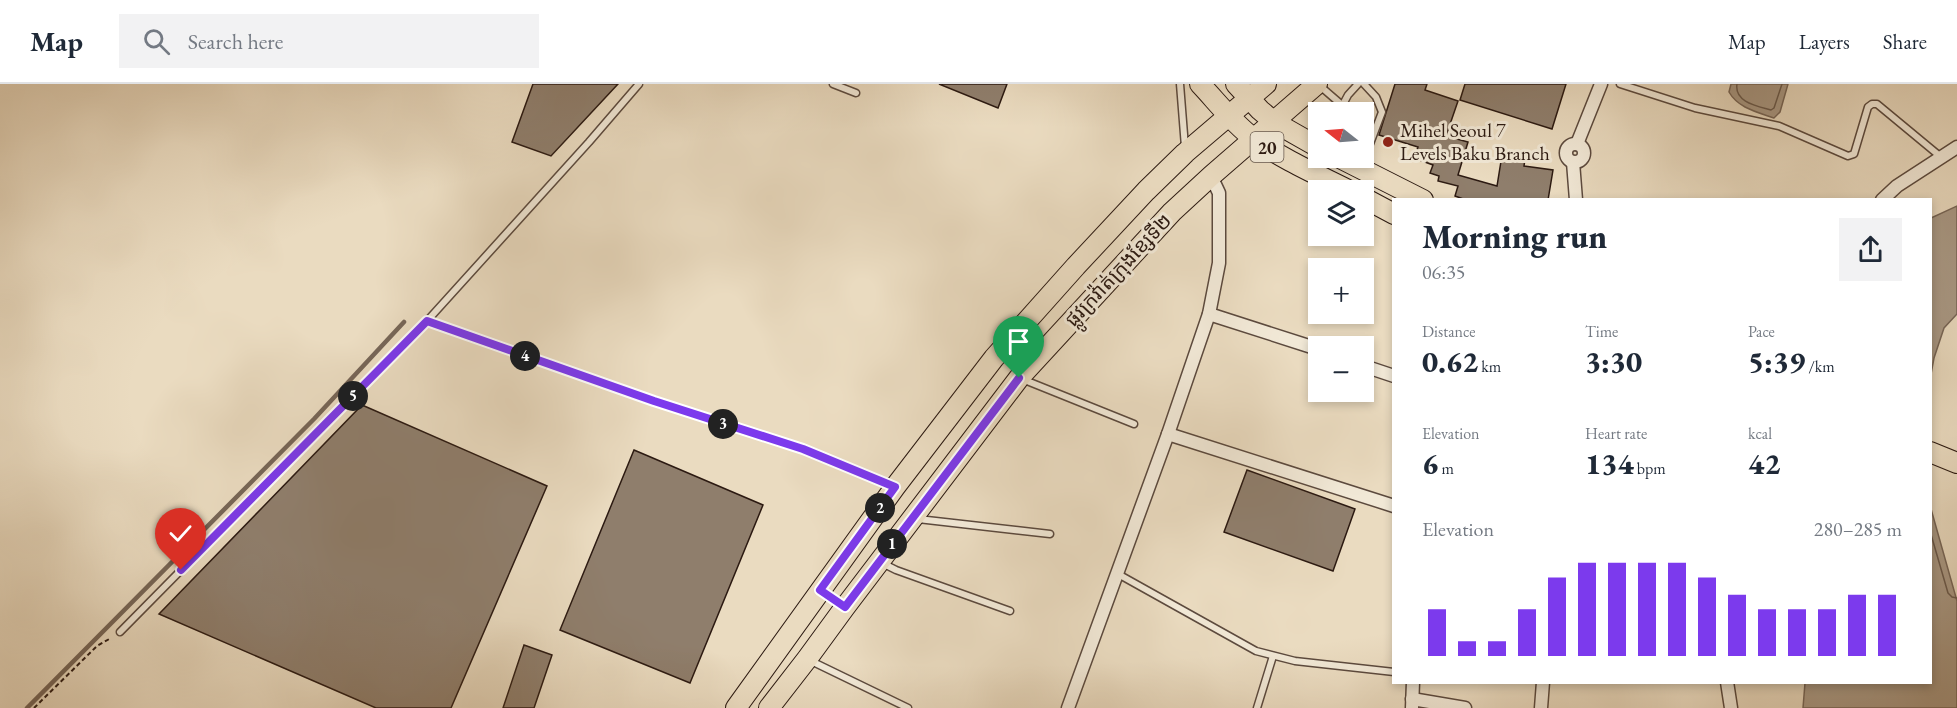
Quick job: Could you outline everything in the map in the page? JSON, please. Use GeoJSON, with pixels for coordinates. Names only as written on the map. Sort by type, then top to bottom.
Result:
{"type":"FeatureCollection","features":[{"type":"Feature","properties":{"kind":"main road","name":"20"},"geometry":{"type":"LineString","coordinates":[[1200,84],[1228,115],[1254,138],[1292,162],[1328,180]]}},
{"type":"Feature","properties":{"kind":"main road","name":"ផ្លូវក្រវ៉ាត់ក្រុងខ្សែទី២"},"geometry":{"type":"LineString","coordinates":[[736,708],[895,487],[994,358],[1146,191],[1228,115],[1243,91],[1266,84]]}},
{"type":"Feature","properties":{"kind":"main road","name":"ផ្លូវក្រវ៉ាត់ក្រុងខ្សែទី២"},"geometry":{"type":"LineString","coordinates":[[770,708],[911,518],[1019,378],[1164,221],[1211,176],[1318,84]]}},
{"type":"Feature","properties":{"kind":"main road","name":"20"},"geometry":{"type":"LineString","coordinates":[[1243,91],[1274,122],[1308,141]]}},
{"type":"Feature","properties":{"kind":"main road"},"geometry":{"type":"LineString","coordinates":[[1361,168],[1419,198]]}},
{"type":"Feature","properties":{"kind":"main road"},"geometry":{"type":"LineString","coordinates":[[1374,203],[1392,213]]}},
{"type":"Feature","properties":{"kind":"main road"},"geometry":{"type":"LineString","coordinates":[[1932,453],[1957,463]]}},
{"type":"Feature","properties":{"kind":"main road"},"geometry":{"type":"LineString","coordinates":[[820,590],[845,607]]}},
{"type":"Feature","properties":{"kind":"street"},"geometry":{"type":"LineString","coordinates":[[1576,198],[1573,162],[1581,160],[1584,155],[1582,147],[1577,144],[1601,84]]}},
{"type":"Feature","properties":{"kind":"street"},"geometry":{"type":"LineString","coordinates":[[1884,198],[1897,186],[1957,147]]}},
{"type":"Feature","properties":{"kind":"street"},"geometry":{"type":"LineString","coordinates":[[1068,708],[1118,574],[1209,314],[1219,263],[1219,193],[1211,176]]}},
{"type":"Feature","properties":{"kind":"street"},"geometry":{"type":"LineString","coordinates":[[1209,314],[1308,346]]}},
{"type":"Feature","properties":{"kind":"street"},"geometry":{"type":"LineString","coordinates":[[1374,369],[1392,375]]}},
{"type":"Feature","properties":{"kind":"street"},"geometry":{"type":"LineString","coordinates":[[1168,434],[1392,505]]}},
{"type":"Feature","properties":{"kind":"street"},"geometry":{"type":"LineString","coordinates":[[1413,684],[1412,703],[1465,708]]}},
{"type":"Feature","properties":{"kind":"street"},"geometry":{"type":"LineString","coordinates":[[1542,708],[1543,684]]}},
{"type":"Feature","properties":{"kind":"street"},"geometry":{"type":"LineString","coordinates":[[1727,684],[1731,708]]}},
{"type":"Feature","properties":{"kind":"lane"},"geometry":{"type":"LineString","coordinates":[[120,632],[427,321],[639,84]]}},
{"type":"Feature","properties":{"kind":"lane"},"geometry":{"type":"LineString","coordinates":[[833,84],[856,93]]}},
{"type":"Feature","properties":{"kind":"lane"},"geometry":{"type":"LineString","coordinates":[[1180,84],[1185,153]]}},
{"type":"Feature","properties":{"kind":"lane"},"geometry":{"type":"LineString","coordinates":[[1318,84],[1339,102]]}},
{"type":"Feature","properties":{"kind":"lane"},"geometry":{"type":"LineString","coordinates":[[1344,102],[1358,84]]}},
{"type":"Feature","properties":{"kind":"lane"},"geometry":{"type":"LineString","coordinates":[[1364,84],[1376,97],[1382,112],[1374,133]]}},
{"type":"Feature","properties":{"kind":"lane"},"geometry":{"type":"LineString","coordinates":[[1620,84],[1695,108],[1779,126],[1851,156],[1854,154],[1865,113],[1872,104],[1877,104],[1941,158]]}},
{"type":"Feature","properties":{"kind":"lane"},"geometry":{"type":"LineString","coordinates":[[427,321],[654,401],[803,449],[895,487]]}},
{"type":"Feature","properties":{"kind":"lane"},"geometry":{"type":"LineString","coordinates":[[1019,378],[1134,424]]}},
{"type":"Feature","properties":{"kind":"lane"},"geometry":{"type":"LineString","coordinates":[[911,518],[1050,534]]}},
{"type":"Feature","properties":{"kind":"lane"},"geometry":{"type":"LineString","coordinates":[[879,562],[1010,611]]}},
{"type":"Feature","properties":{"kind":"lane"},"geometry":{"type":"LineString","coordinates":[[1118,574],[1256,651],[1295,661],[1392,672]]}},
{"type":"Feature","properties":{"kind":"lane"},"geometry":{"type":"LineString","coordinates":[[1257,708],[1273,656]]}},
{"type":"Feature","properties":{"kind":"lane"},"geometry":{"type":"LineString","coordinates":[[807,659],[908,708]]}},
{"type":"Feature","properties":{"kind":"path"},"geometry":{"type":"LineString","coordinates":[[34,708],[97,646],[120,632]]}},
{"type":"Feature","properties":{"kind":"water"},"geometry":{"type":"Polygon","coordinates":[[[1731,84],[1788,84],[1780,112],[1774,118],[1748,109],[1737,102],[1729,92],[1731,84]]]}},
{"type":"Feature","properties":{"kind":"water"},"geometry":{"type":"Polygon","coordinates":[[[1957,206],[1957,314],[1944,328],[1932,369],[1932,218],[1957,206]]]}},
{"type":"Feature","properties":{"kind":"water"},"geometry":{"type":"Polygon","coordinates":[[[1932,513],[1957,601],[1957,708],[1803,708],[1805,684],[1932,684],[1932,513]]]}},
{"type":"Feature","properties":{"kind":"building"},"geometry":{"type":"Polygon","coordinates":[[[533,84],[618,84],[551,156],[512,142],[533,84]]]}},
{"type":"Feature","properties":{"kind":"building"},"geometry":{"type":"Polygon","coordinates":[[[939,84],[1007,84],[998,108],[939,84]]]}},
{"type":"Feature","properties":{"kind":"building"},"geometry":{"type":"Polygon","coordinates":[[[1395,84],[1427,84],[1425,90],[1458,101],[1446,136],[1468,142],[1458,175],[1497,186],[1502,155],[1525,159],[1524,166],[1553,170],[1548,198],[1460,198],[1455,196],[1458,186],[1438,181],[1439,176],[1430,173],[1433,165],[1414,158],[1418,147],[1379,135],[1395,84]]]}},
{"type":"Feature","properties":{"kind":"building"},"geometry":{"type":"Polygon","coordinates":[[[1465,84],[1566,84],[1552,129],[1460,100],[1465,84]]]}},
{"type":"Feature","properties":{"kind":"building"},"geometry":{"type":"Polygon","coordinates":[[[362,405],[547,486],[451,708],[376,708],[159,614],[362,405]]]}},
{"type":"Feature","properties":{"kind":"building"},"geometry":{"type":"Polygon","coordinates":[[[634,450],[763,505],[690,683],[560,630],[634,450]]]}},
{"type":"Feature","properties":{"kind":"building"},"geometry":{"type":"Polygon","coordinates":[[[1247,470],[1355,509],[1333,571],[1224,532],[1247,470]]]}},
{"type":"Feature","properties":{"kind":"building"},"geometry":{"type":"Polygon","coordinates":[[[524,645],[552,655],[534,708],[503,708],[524,645]]]}},
{"type":"Feature","properties":{"kind":"waterway"},"geometry":{"type":"LineString","coordinates":[[27,708],[314,419],[404,322]]}},
{"type":"Feature","properties":{"kind":"place","name":"Mihel Seoul 7 Levels Baku Branch"},"geometry":{"type":"Point","coordinates":[1388,142]}},
{"type":"Feature","properties":{"kind":"route"},"geometry":{"type":"LineString","coordinates":[[181,570],[427,321],[654,401],[803,449],[895,487],[820,590],[845,607],[1019,378]]}}]}
